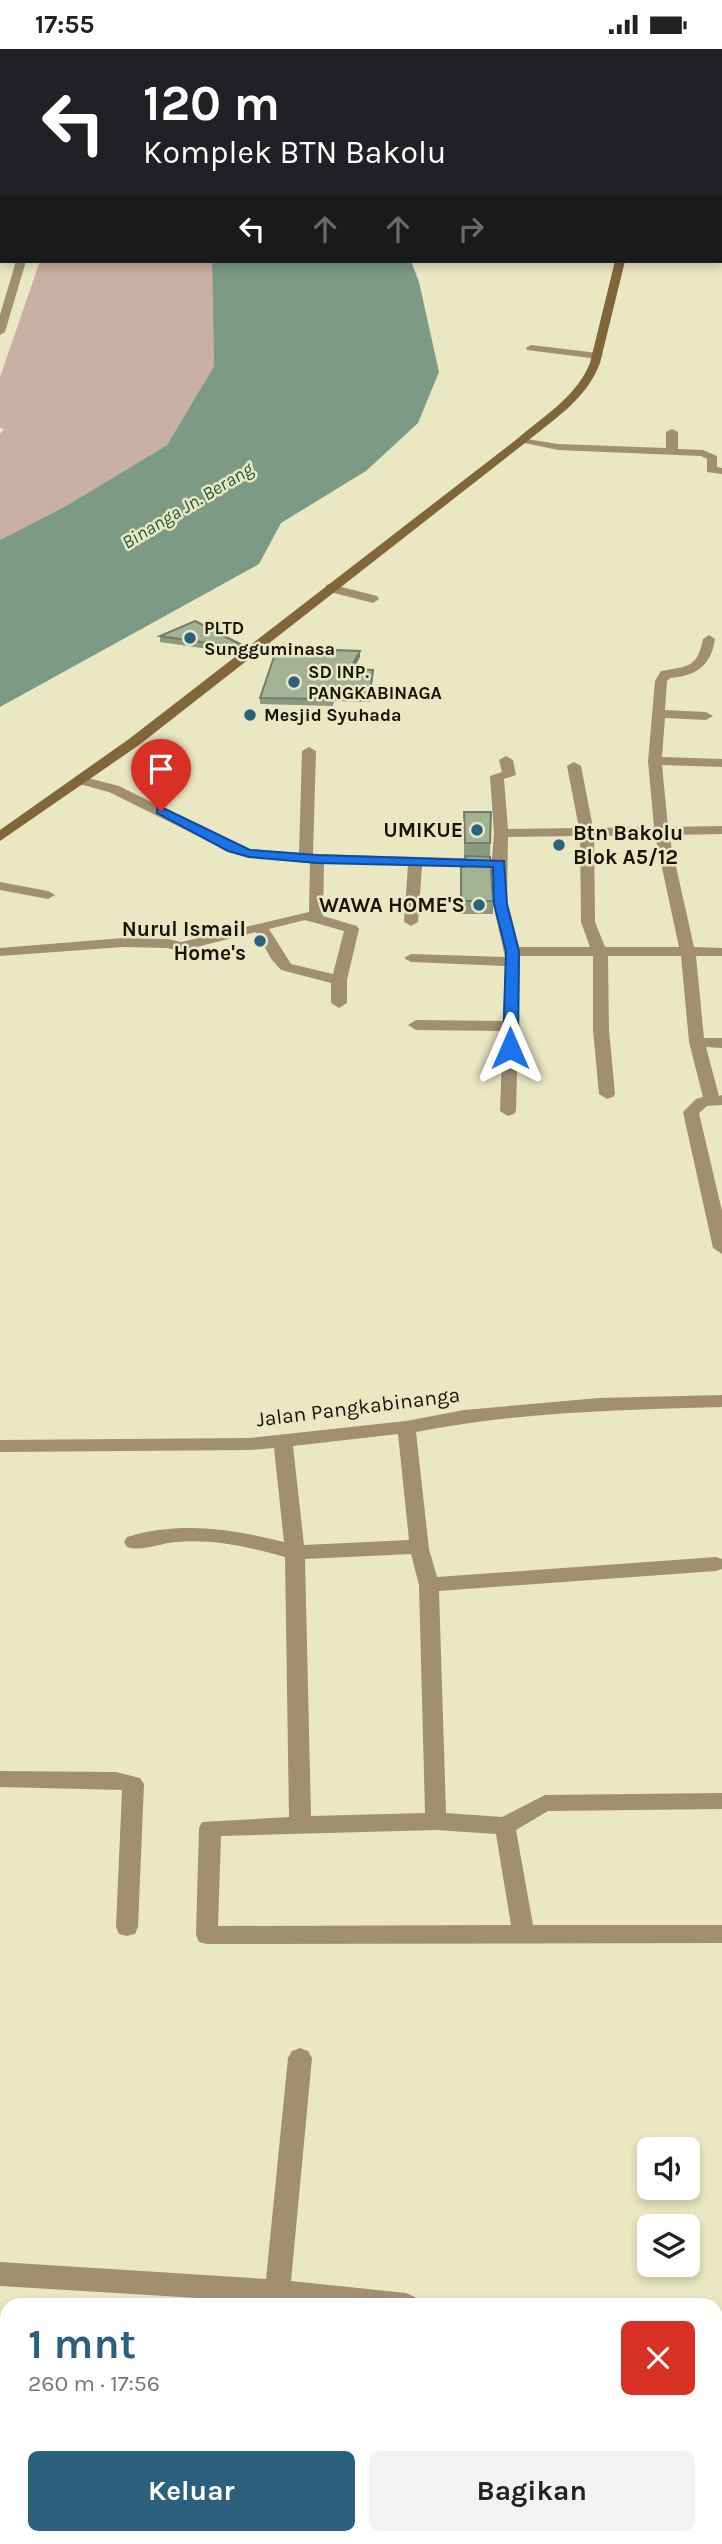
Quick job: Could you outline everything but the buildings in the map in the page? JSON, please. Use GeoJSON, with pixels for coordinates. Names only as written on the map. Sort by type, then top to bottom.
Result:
{"type":"FeatureCollection","features":[{"type":"Feature","properties":{"kind":"main road"},"geometry":{"type":"LineString","coordinates":[[0,837],[337,590],[523,442],[583,388],[598,356],[621,263]]}},
{"type":"Feature","properties":{"kind":"street"},"geometry":{"type":"LineString","coordinates":[[0,332],[4,306],[20,263]]}},
{"type":"Feature","properties":{"kind":"street"},"geometry":{"type":"LineString","coordinates":[[531,348],[598,356]]}},
{"type":"Feature","properties":{"kind":"street"},"geometry":{"type":"LineString","coordinates":[[672,432],[672,452]]}},
{"type":"Feature","properties":{"kind":"street"},"geometry":{"type":"LineString","coordinates":[[523,442],[543,446],[703,453],[712,456],[716,470],[707,484]]}},
{"type":"Feature","properties":{"kind":"street"},"geometry":{"type":"LineString","coordinates":[[337,590],[373,599]]}},
{"type":"Feature","properties":{"kind":"street"},"geometry":{"type":"LineString","coordinates":[[709,639],[706,656],[694,669],[687,673],[663,677],[655,761],[661,830],[688,953],[698,1042],[717,1100],[702,1102],[691,1112],[722,1248]]}},
{"type":"Feature","properties":{"kind":"street"},"geometry":{"type":"LineString","coordinates":[[660,714],[706,716]]}},
{"type":"Feature","properties":{"kind":"street"},"geometry":{"type":"LineString","coordinates":[[309,751],[316,918]]}},
{"type":"Feature","properties":{"kind":"street"},"geometry":{"type":"LineString","coordinates":[[506,760],[509,775],[497,776],[501,833],[500,904],[512,956],[509,1111]]}},
{"type":"Feature","properties":{"kind":"street"},"geometry":{"type":"LineString","coordinates":[[655,761],[722,763]]}},
{"type":"Feature","properties":{"kind":"street"},"geometry":{"type":"LineString","coordinates":[[574,765],[587,832],[588,922],[600,954],[601,1030],[607,1094]]}},
{"type":"Feature","properties":{"kind":"street"},"geometry":{"type":"LineString","coordinates":[[80,780],[114,789],[233,848],[264,856],[415,863],[499,863]]}},
{"type":"Feature","properties":{"kind":"street"},"geometry":{"type":"LineString","coordinates":[[501,833],[722,830]]}},
{"type":"Feature","properties":{"kind":"street"},"geometry":{"type":"LineString","coordinates":[[411,922],[415,863]]}},
{"type":"Feature","properties":{"kind":"street"},"geometry":{"type":"LineString","coordinates":[[0,886],[48,895]]}},
{"type":"Feature","properties":{"kind":"street"},"geometry":{"type":"LineString","coordinates":[[0,952],[141,942],[175,943],[181,947],[305,915],[352,929],[339,980],[339,1003]]}},
{"type":"Feature","properties":{"kind":"street"},"geometry":{"type":"LineString","coordinates":[[261,927],[279,960],[286,967],[339,980]]}},
{"type":"Feature","properties":{"kind":"street"},"geometry":{"type":"LineString","coordinates":[[411,958],[722,953]]}},
{"type":"Feature","properties":{"kind":"street"},"geometry":{"type":"LineString","coordinates":[[416,1025],[511,1026]]}},
{"type":"Feature","properties":{"kind":"street"},"geometry":{"type":"LineString","coordinates":[[698,1042],[722,1043]]}},
{"type":"Feature","properties":{"kind":"street","name":"Jalan Pangkabinanga"},"geometry":{"type":"LineString","coordinates":[[0,1446],[208,1446],[283,1442],[406,1427],[464,1416],[599,1404],[722,1401]]}},
{"type":"Feature","properties":{"kind":"street"},"geometry":{"type":"LineString","coordinates":[[406,1427],[420,1547],[429,1584],[436,1821]]}},
{"type":"Feature","properties":{"kind":"street"},"geometry":{"type":"LineString","coordinates":[[283,1442],[295,1552],[300,1825]]}},
{"type":"Feature","properties":{"kind":"street"},"geometry":{"type":"LineString","coordinates":[[134,1542],[176,1535],[210,1535],[240,1538],[295,1552],[420,1547]]}},
{"type":"Feature","properties":{"kind":"street"},"geometry":{"type":"LineString","coordinates":[[429,1584],[716,1564]]}},
{"type":"Feature","properties":{"kind":"street"},"geometry":{"type":"LineString","coordinates":[[0,1779],[116,1780],[133,1784],[127,1927]]}},
{"type":"Feature","properties":{"kind":"street"},"geometry":{"type":"LineString","coordinates":[[722,1801],[545,1803],[505,1826],[436,1821],[210,1828],[207,1935],[722,1934]]}},
{"type":"Feature","properties":{"kind":"street"},"geometry":{"type":"LineString","coordinates":[[505,1826],[524,1936]]}},
{"type":"Feature","properties":{"kind":"street"},"geometry":{"type":"LineString","coordinates":[[0,2274],[278,2298],[300,2058]]}},
{"type":"Feature","properties":{"kind":"shaded area"},"geometry":{"type":"Polygon","coordinates":[[[39,263],[212,263],[214,366],[167,445],[66,506],[0,540],[0,434],[4,429],[0,428],[0,377],[39,263]]]}},
{"type":"Feature","properties":{"kind":"water","name":"Binanga Jn. Berang"},"geometry":{"type":"Polygon","coordinates":[[[212,263],[412,263],[419,282],[439,372],[418,423],[366,471],[281,523],[259,564],[0,707],[0,540],[66,506],[167,445],[214,366],[212,263]]]}},
{"type":"Feature","properties":{"kind":"place","name":"PLTD Sungguminasa"},"geometry":{"type":"Point","coordinates":[190,638]}},
{"type":"Feature","properties":{"kind":"place","name":"SD INP. PANGKABINAGA"},"geometry":{"type":"Point","coordinates":[294,682]}},
{"type":"Feature","properties":{"kind":"place","name":"Mesjid Syuhada"},"geometry":{"type":"Point","coordinates":[250,715]}},
{"type":"Feature","properties":{"kind":"place","name":"UMIKUE"},"geometry":{"type":"Point","coordinates":[477,830]}},
{"type":"Feature","properties":{"kind":"place","name":"Btn Bakolu Blok A5/12"},"geometry":{"type":"Point","coordinates":[559,845]}},
{"type":"Feature","properties":{"kind":"place","name":"WAWA HOME'S"},"geometry":{"type":"Point","coordinates":[479,905]}},
{"type":"Feature","properties":{"kind":"place","name":"Nurul Ismail Home's"},"geometry":{"type":"Point","coordinates":[260,941]}},
{"type":"Feature","properties":{"kind":"route"},"geometry":{"type":"LineString","coordinates":[[161,811],[233,848],[264,856],[415,863],[499,863],[500,904],[513,951],[510,1048]]}}]}
